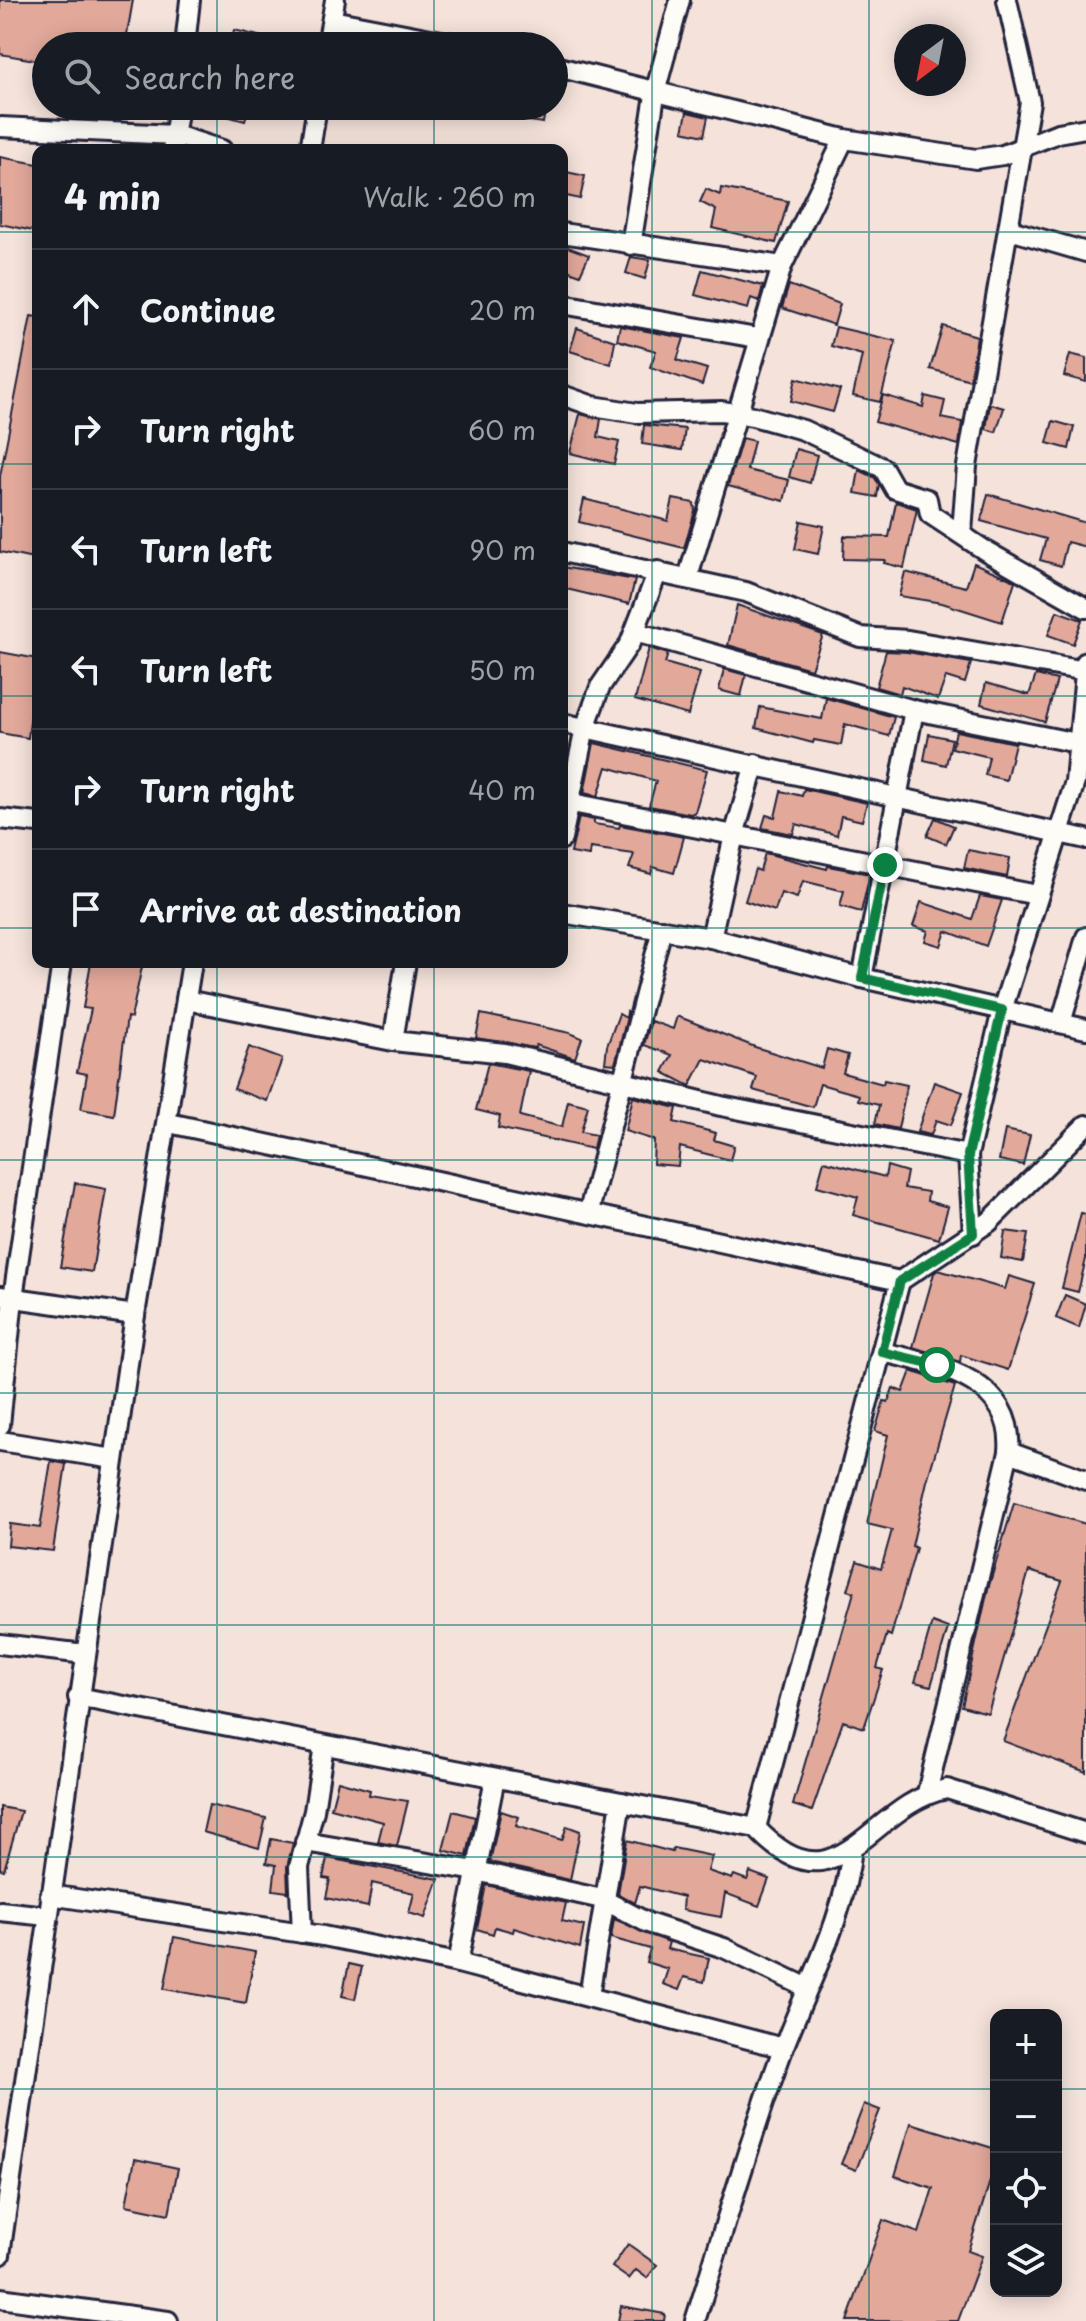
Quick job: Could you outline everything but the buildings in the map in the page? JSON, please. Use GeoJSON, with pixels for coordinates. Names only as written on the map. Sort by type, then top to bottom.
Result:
{"type":"FeatureCollection","features":[{"type":"Feature","properties":{"kind":"street"},"geometry":{"type":"LineString","coordinates":[[187,32],[190,0]]}},
{"type":"Feature","properties":{"kind":"street"},"geometry":{"type":"LineString","coordinates":[[330,32],[335,0]]}},
{"type":"Feature","properties":{"kind":"street"},"geometry":{"type":"LineString","coordinates":[[631,245],[656,89],[680,0]]}},
{"type":"Feature","properties":{"kind":"street"},"geometry":{"type":"LineString","coordinates":[[962,532],[967,466],[1025,147],[1030,102],[1007,0]]}},
{"type":"Feature","properties":{"kind":"street"},"geometry":{"type":"LineString","coordinates":[[332,20],[394,32]]}},
{"type":"Feature","properties":{"kind":"street"},"geometry":{"type":"LineString","coordinates":[[568,69],[844,139],[976,159],[1025,147],[1058,133],[1086,128]]}},
{"type":"Feature","properties":{"kind":"street"},"geometry":{"type":"LineString","coordinates":[[0,127],[174,143],[177,120]]}},
{"type":"Feature","properties":{"kind":"street"},"geometry":{"type":"LineString","coordinates":[[311,144],[315,120]]}},
{"type":"Feature","properties":{"kind":"street"},"geometry":{"type":"LineString","coordinates":[[688,577],[757,338],[782,266],[844,139]]}},
{"type":"Feature","properties":{"kind":"street"},"geometry":{"type":"LineString","coordinates":[[1010,230],[1086,252]]}},
{"type":"Feature","properties":{"kind":"street"},"geometry":{"type":"LineString","coordinates":[[568,234],[782,266]]}},
{"type":"Feature","properties":{"kind":"street"},"geometry":{"type":"LineString","coordinates":[[568,305],[757,338]]}},
{"type":"Feature","properties":{"kind":"street"},"geometry":{"type":"LineString","coordinates":[[568,397],[593,406],[637,413],[737,412],[803,430],[883,468],[895,489],[927,499],[930,514],[962,532],[986,551],[1086,608]]}},
{"type":"Feature","properties":{"kind":"street"},"geometry":{"type":"LineString","coordinates":[[568,553],[746,592],[860,637],[908,640],[1086,671]]}},
{"type":"Feature","properties":{"kind":"street"},"geometry":{"type":"LineString","coordinates":[[568,794],[585,728],[600,687],[635,632],[658,571]]}},
{"type":"Feature","properties":{"kind":"street"},"geometry":{"type":"LineString","coordinates":[[635,632],[914,710],[1077,743]]}},
{"type":"Feature","properties":{"kind":"street"},"geometry":{"type":"LineString","coordinates":[[973,1234],[968,1155],[1002,1010],[1075,782],[1086,662]]}},
{"type":"Feature","properties":{"kind":"street"},"geometry":{"type":"LineString","coordinates":[[862,978],[914,710]]}},
{"type":"Feature","properties":{"kind":"street"},"geometry":{"type":"LineString","coordinates":[[568,724],[1086,839]]}},
{"type":"Feature","properties":{"kind":"street"},"geometry":{"type":"LineString","coordinates":[[711,938],[734,835],[755,764]]}},
{"type":"Feature","properties":{"kind":"street"},"geometry":{"type":"LineString","coordinates":[[568,802],[1037,895]]}},
{"type":"Feature","properties":{"kind":"street"},"geometry":{"type":"LineString","coordinates":[[0,819],[32,822]]}},
{"type":"Feature","properties":{"kind":"street"},"geometry":{"type":"LineString","coordinates":[[568,914],[711,938],[862,978],[1086,1029]]}},
{"type":"Feature","properties":{"kind":"street"},"geometry":{"type":"LineString","coordinates":[[589,1211],[662,929]]}},
{"type":"Feature","properties":{"kind":"street"},"geometry":{"type":"LineString","coordinates":[[1061,1023],[1086,937]]}},
{"type":"Feature","properties":{"kind":"street"},"geometry":{"type":"LineString","coordinates":[[0,1425],[7,1297],[61,968]]}},
{"type":"Feature","properties":{"kind":"street"},"geometry":{"type":"LineString","coordinates":[[0,2255],[78,1697],[191,968]]}},
{"type":"Feature","properties":{"kind":"street"},"geometry":{"type":"LineString","coordinates":[[393,1041],[405,968]]}},
{"type":"Feature","properties":{"kind":"street"},"geometry":{"type":"LineString","coordinates":[[186,1000],[393,1041],[505,1053],[721,1106],[968,1155]]}},
{"type":"Feature","properties":{"kind":"street"},"geometry":{"type":"LineString","coordinates":[[169,1123],[589,1211],[900,1281]]}},
{"type":"Feature","properties":{"kind":"street"},"geometry":{"type":"LineString","coordinates":[[756,1828],[900,1281],[973,1234],[1086,1125]]}},
{"type":"Feature","properties":{"kind":"street"},"geometry":{"type":"LineString","coordinates":[[7,1297],[135,1315]]}},
{"type":"Feature","properties":{"kind":"street"},"geometry":{"type":"LineString","coordinates":[[882,1352],[937,1365],[993,1397],[1011,1430],[1009,1452],[927,1793]]}},
{"type":"Feature","properties":{"kind":"street"},"geometry":{"type":"LineString","coordinates":[[0,1441],[114,1459]]}},
{"type":"Feature","properties":{"kind":"street"},"geometry":{"type":"LineString","coordinates":[[1009,1452],[1086,1480]]}},
{"type":"Feature","properties":{"kind":"street"},"geometry":{"type":"LineString","coordinates":[[0,1644],[85,1654]]}},
{"type":"Feature","properties":{"kind":"street"},"geometry":{"type":"LineString","coordinates":[[78,1697],[756,1828],[776,1850],[807,1862],[831,1861],[927,1793],[947,1789],[1086,1833]]}},
{"type":"Feature","properties":{"kind":"street"},"geometry":{"type":"LineString","coordinates":[[302,1933],[299,1867],[314,1811],[324,1745]]}},
{"type":"Feature","properties":{"kind":"street"},"geometry":{"type":"LineString","coordinates":[[458,1963],[495,1778]]}},
{"type":"Feature","properties":{"kind":"street"},"geometry":{"type":"LineString","coordinates":[[589,1996],[602,1899],[621,1802]]}},
{"type":"Feature","properties":{"kind":"street"},"geometry":{"type":"LineString","coordinates":[[305,1842],[476,1871],[602,1899],[648,1923],[724,1948],[808,1988]]}},
{"type":"Feature","properties":{"kind":"street"},"geometry":{"type":"LineString","coordinates":[[695,2321],[783,2048],[841,1906],[848,1884],[852,1848]]}},
{"type":"Feature","properties":{"kind":"street"},"geometry":{"type":"LineString","coordinates":[[50,1895],[302,1933],[458,1963],[783,2048]]}},
{"type":"Feature","properties":{"kind":"street"},"geometry":{"type":"LineString","coordinates":[[0,1911],[47,1916]]}},
{"type":"Feature","properties":{"kind":"street"},"geometry":{"type":"LineString","coordinates":[[0,2298],[168,2321]]}},
{"type":"Feature","properties":{"kind":"route"},"geometry":{"type":"LineString","coordinates":[[885,865],[862,978],[1002,1010],[968,1155],[973,1234],[900,1281],[882,1352],[937,1365]]}}]}
